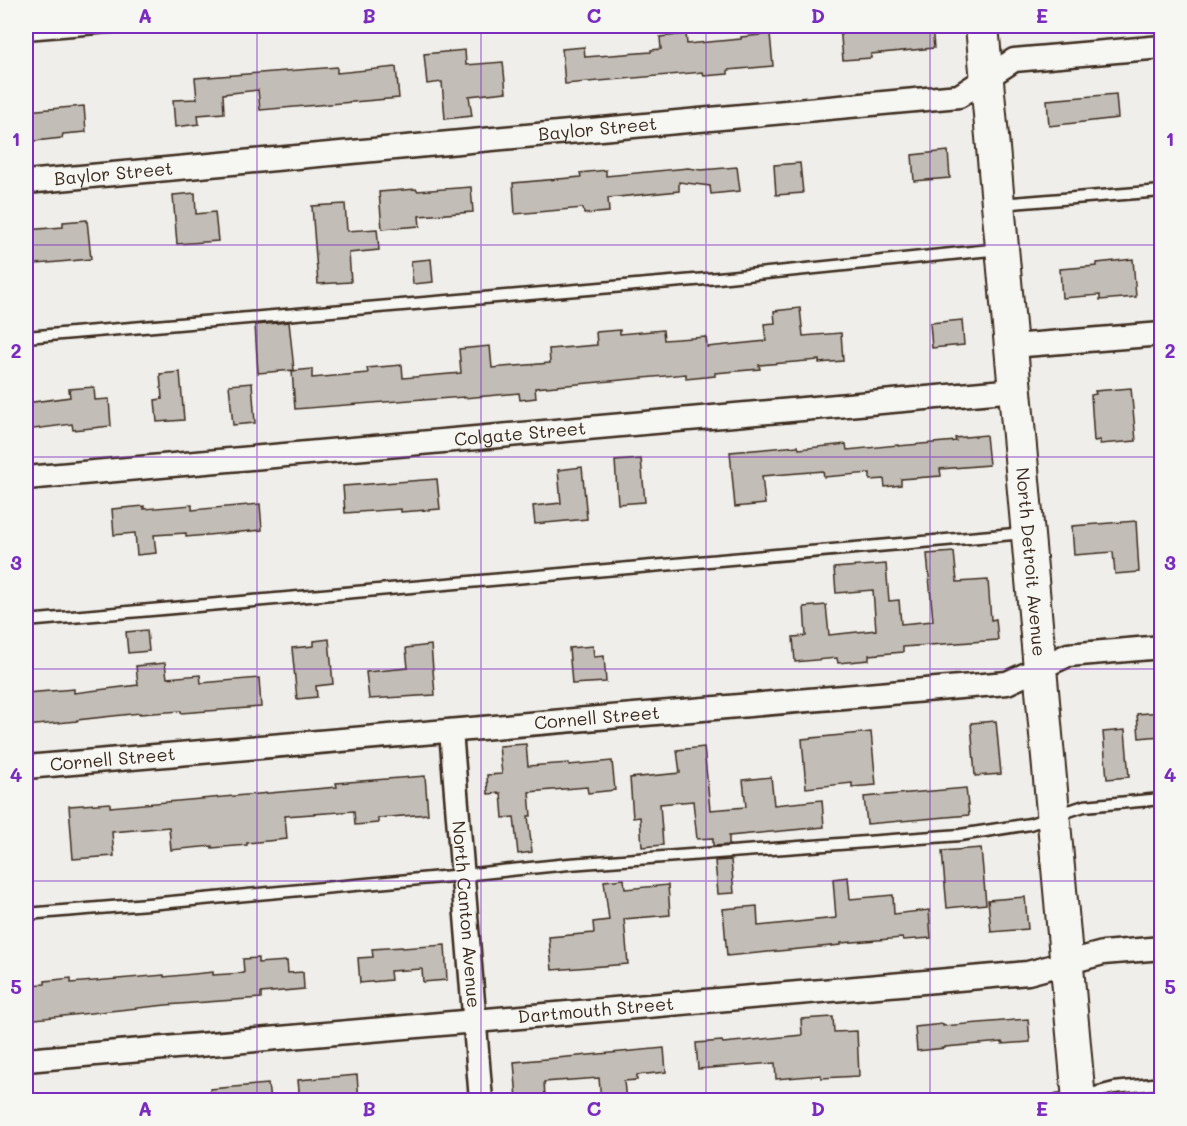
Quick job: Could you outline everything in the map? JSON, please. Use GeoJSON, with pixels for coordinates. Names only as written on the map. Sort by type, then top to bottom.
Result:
{"type":"FeatureCollection","features":[{"type":"Feature","properties":{"kind":"street","name":"North Detroit Avenue"},"geometry":{"type":"LineString","coordinates":[[982,26],[1067,963],[1072,1099]]}},
{"type":"Feature","properties":{"kind":"street","name":"Baylor Street"},"geometry":{"type":"LineString","coordinates":[[26,182],[959,96],[1014,60],[1161,46]]}},
{"type":"Feature","properties":{"kind":"street"},"geometry":{"type":"LineString","coordinates":[[1012,346],[1161,334]]}},
{"type":"Feature","properties":{"kind":"street","name":"Colgate Street"},"geometry":{"type":"LineString","coordinates":[[26,478],[1016,390]]}},
{"type":"Feature","properties":{"kind":"street","name":"Cornell Street"},"geometry":{"type":"LineString","coordinates":[[26,767],[1007,683],[1068,655],[1161,647]]}},
{"type":"Feature","properties":{"kind":"street","name":"North Canton Avenue"},"geometry":{"type":"LineString","coordinates":[[451,731],[481,1101]]}},
{"type":"Feature","properties":{"kind":"street","name":"Dartmouth Street"},"geometry":{"type":"LineString","coordinates":[[26,1060],[1028,973],[1104,953],[1161,948]]}},
{"type":"Feature","properties":{"kind":"lane"},"geometry":{"type":"LineString","coordinates":[[26,34],[121,26]]}},
{"type":"Feature","properties":{"kind":"lane"},"geometry":{"type":"LineString","coordinates":[[999,205],[1161,191]]}},
{"type":"Feature","properties":{"kind":"lane"},"geometry":{"type":"LineString","coordinates":[[26,337],[718,278],[1003,249]]}},
{"type":"Feature","properties":{"kind":"lane"},"geometry":{"type":"LineString","coordinates":[[26,621],[1029,533]]}},
{"type":"Feature","properties":{"kind":"lane"},"geometry":{"type":"LineString","coordinates":[[26,914],[569,864],[960,835],[1030,824],[1084,806],[1161,799]]}},
{"type":"Feature","properties":{"kind":"lane"},"geometry":{"type":"LineString","coordinates":[[1072,1099],[1114,1088],[1161,1083]]}},
{"type":"Feature","properties":{"kind":"building"},"geometry":{"type":"Polygon","coordinates":[[[840,26],[932,26],[934,48],[871,54],[871,58],[843,60],[840,26]]]}},
{"type":"Feature","properties":{"kind":"building"},"geometry":{"type":"Polygon","coordinates":[[[686,34],[687,44],[770,34],[773,66],[728,70],[728,74],[704,76],[703,72],[565,84],[562,49],[584,47],[585,57],[651,52],[651,50],[661,49],[660,37],[686,34]]]}},
{"type":"Feature","properties":{"kind":"building"},"geometry":{"type":"Polygon","coordinates":[[[465,50],[466,65],[503,62],[506,92],[469,96],[472,116],[445,119],[442,82],[427,84],[424,54],[465,50]]]}},
{"type":"Feature","properties":{"kind":"building"},"geometry":{"type":"Polygon","coordinates":[[[337,67],[337,73],[396,67],[399,98],[260,110],[258,90],[223,94],[224,113],[198,115],[199,124],[175,127],[173,100],[197,99],[195,78],[337,67]]]}},
{"type":"Feature","properties":{"kind":"building"},"geometry":{"type":"Polygon","coordinates":[[[1116,94],[1118,118],[1049,126],[1047,100],[1116,94]]]}},
{"type":"Feature","properties":{"kind":"building"},"geometry":{"type":"Polygon","coordinates":[[[84,106],[86,132],[63,134],[62,138],[26,142],[26,111],[84,106]]]}},
{"type":"Feature","properties":{"kind":"building"},"geometry":{"type":"Polygon","coordinates":[[[948,151],[950,178],[914,181],[912,155],[948,151]]]}},
{"type":"Feature","properties":{"kind":"building"},"geometry":{"type":"Polygon","coordinates":[[[800,163],[803,193],[776,195],[774,165],[800,163]]]}},
{"type":"Feature","properties":{"kind":"building"},"geometry":{"type":"Polygon","coordinates":[[[737,167],[740,191],[711,194],[710,186],[679,182],[679,191],[608,198],[609,212],[584,214],[583,208],[515,214],[513,183],[581,177],[580,173],[606,170],[606,176],[688,168],[701,170],[737,167]]]}},
{"type":"Feature","properties":{"kind":"building"},"geometry":{"type":"Polygon","coordinates":[[[471,187],[473,212],[419,216],[420,226],[382,229],[379,192],[471,187]]]}},
{"type":"Feature","properties":{"kind":"building"},"geometry":{"type":"Polygon","coordinates":[[[195,193],[196,214],[215,212],[218,241],[177,244],[173,195],[195,193]]]}},
{"type":"Feature","properties":{"kind":"building"},"geometry":{"type":"Polygon","coordinates":[[[345,204],[347,231],[377,229],[379,250],[349,253],[351,282],[318,284],[312,206],[345,204]]]}},
{"type":"Feature","properties":{"kind":"building"},"geometry":{"type":"Polygon","coordinates":[[[87,220],[91,259],[26,265],[26,230],[63,227],[63,222],[87,220]]]}},
{"type":"Feature","properties":{"kind":"building"},"geometry":{"type":"Polygon","coordinates":[[[431,259],[433,282],[413,284],[411,261],[431,259]]]}},
{"type":"Feature","properties":{"kind":"building"},"geometry":{"type":"Polygon","coordinates":[[[1133,259],[1136,297],[1100,300],[1100,295],[1062,298],[1060,269],[1097,266],[1097,263],[1133,259]]]}},
{"type":"Feature","properties":{"kind":"building"},"geometry":{"type":"Polygon","coordinates":[[[800,308],[803,336],[841,333],[843,361],[819,363],[819,360],[759,365],[760,369],[715,373],[715,376],[686,379],[686,374],[535,388],[536,398],[520,400],[519,393],[295,409],[292,371],[312,369],[312,378],[368,373],[367,368],[402,365],[403,378],[461,373],[459,349],[490,346],[492,368],[550,363],[549,349],[597,345],[596,332],[620,330],[620,334],[663,330],[664,340],[706,337],[707,347],[766,341],[764,324],[775,323],[774,311],[800,308]]]}},
{"type":"Feature","properties":{"kind":"building"},"geometry":{"type":"Polygon","coordinates":[[[962,320],[964,345],[932,348],[930,323],[962,320]]]}},
{"type":"Feature","properties":{"kind":"building"},"geometry":{"type":"Polygon","coordinates":[[[289,322],[294,370],[258,373],[255,325],[289,322]]]}},
{"type":"Feature","properties":{"kind":"building"},"geometry":{"type":"Polygon","coordinates":[[[180,372],[184,420],[157,422],[155,400],[162,399],[160,374],[180,372]]]}},
{"type":"Feature","properties":{"kind":"building"},"geometry":{"type":"Polygon","coordinates":[[[252,383],[255,423],[233,425],[229,385],[252,383]]]}},
{"type":"Feature","properties":{"kind":"building"},"geometry":{"type":"Polygon","coordinates":[[[94,387],[95,400],[109,399],[111,426],[73,430],[72,424],[26,430],[26,403],[70,397],[69,389],[94,387]]]}},
{"type":"Feature","properties":{"kind":"building"},"geometry":{"type":"Polygon","coordinates":[[[1131,388],[1136,441],[1100,444],[1100,440],[1094,441],[1091,395],[1096,394],[1095,391],[1131,388]]]}},
{"type":"Feature","properties":{"kind":"building"},"geometry":{"type":"Polygon","coordinates":[[[986,435],[989,465],[940,469],[941,476],[901,479],[901,485],[885,487],[884,479],[870,480],[870,473],[824,477],[823,471],[762,476],[765,504],[735,507],[730,452],[846,444],[847,450],[956,441],[955,438],[986,435]]]}},
{"type":"Feature","properties":{"kind":"building"},"geometry":{"type":"Polygon","coordinates":[[[641,459],[645,502],[618,504],[615,461],[641,459]]]}},
{"type":"Feature","properties":{"kind":"building"},"geometry":{"type":"Polygon","coordinates":[[[582,467],[587,519],[535,524],[533,506],[561,503],[558,470],[582,467]]]}},
{"type":"Feature","properties":{"kind":"building"},"geometry":{"type":"Polygon","coordinates":[[[437,479],[440,509],[345,513],[343,486],[437,479]]]}},
{"type":"Feature","properties":{"kind":"building"},"geometry":{"type":"Polygon","coordinates":[[[260,504],[262,530],[186,537],[186,533],[154,535],[156,553],[137,555],[135,533],[114,535],[112,509],[192,505],[192,510],[260,504]]]}},
{"type":"Feature","properties":{"kind":"building"},"geometry":{"type":"Polygon","coordinates":[[[1136,521],[1139,572],[1115,574],[1113,552],[1074,555],[1072,526],[1136,521]]]}},
{"type":"Feature","properties":{"kind":"building"},"geometry":{"type":"Polygon","coordinates":[[[954,552],[957,582],[988,580],[991,620],[996,619],[998,640],[903,647],[903,652],[869,655],[869,660],[838,663],[837,658],[795,662],[793,637],[806,636],[804,607],[826,605],[829,635],[876,630],[873,590],[836,593],[834,568],[886,564],[889,601],[899,600],[901,624],[933,621],[927,554],[954,552]]]}},
{"type":"Feature","properties":{"kind":"building"},"geometry":{"type":"Polygon","coordinates":[[[147,630],[149,651],[128,653],[126,632],[147,630]]]}},
{"type":"Feature","properties":{"kind":"building"},"geometry":{"type":"Polygon","coordinates":[[[329,639],[333,684],[316,686],[317,697],[297,699],[292,648],[314,646],[314,641],[329,639]]]}},
{"type":"Feature","properties":{"kind":"building"},"geometry":{"type":"Polygon","coordinates":[[[431,645],[435,695],[369,699],[366,672],[408,668],[406,648],[431,645]]]}},
{"type":"Feature","properties":{"kind":"building"},"geometry":{"type":"Polygon","coordinates":[[[593,646],[594,657],[604,656],[606,682],[572,684],[569,648],[593,646]]]}},
{"type":"Feature","properties":{"kind":"building"},"geometry":{"type":"Polygon","coordinates":[[[165,663],[167,678],[200,675],[201,683],[259,678],[261,707],[181,713],[181,711],[140,713],[26,726],[26,693],[74,689],[74,693],[138,685],[136,666],[165,663]]]}},
{"type":"Feature","properties":{"kind":"building"},"geometry":{"type":"Polygon","coordinates":[[[1161,712],[1161,736],[1139,738],[1137,714],[1161,712]]]}},
{"type":"Feature","properties":{"kind":"building"},"geometry":{"type":"Polygon","coordinates":[[[996,721],[1001,774],[975,776],[971,723],[996,721]]]}},
{"type":"Feature","properties":{"kind":"building"},"geometry":{"type":"Polygon","coordinates":[[[1125,730],[1129,777],[1107,779],[1103,732],[1125,730]]]}},
{"type":"Feature","properties":{"kind":"building"},"geometry":{"type":"Polygon","coordinates":[[[871,732],[876,785],[852,787],[852,783],[806,788],[802,739],[871,732]]]}},
{"type":"Feature","properties":{"kind":"building"},"geometry":{"type":"Polygon","coordinates":[[[526,744],[528,766],[612,761],[615,790],[588,793],[587,787],[529,792],[531,816],[528,816],[532,852],[518,854],[514,817],[503,818],[501,793],[488,794],[487,775],[502,774],[499,746],[526,744]]]}},
{"type":"Feature","properties":{"kind":"building"},"geometry":{"type":"Polygon","coordinates":[[[704,747],[710,810],[746,807],[743,780],[771,777],[774,805],[822,800],[824,827],[729,836],[729,845],[713,846],[713,838],[697,839],[693,801],[660,804],[663,845],[642,847],[640,817],[633,818],[630,778],[680,773],[677,750],[704,747]]]}},
{"type":"Feature","properties":{"kind":"building"},"geometry":{"type":"Polygon","coordinates":[[[425,776],[428,814],[378,818],[378,823],[355,825],[354,811],[285,816],[287,839],[212,848],[212,846],[171,850],[169,827],[112,832],[114,856],[73,859],[69,806],[110,803],[110,807],[337,787],[336,783],[425,776]]]}},
{"type":"Feature","properties":{"kind":"building"},"geometry":{"type":"Polygon","coordinates":[[[966,788],[969,815],[867,824],[864,797],[966,788]]]}},
{"type":"Feature","properties":{"kind":"building"},"geometry":{"type":"Polygon","coordinates":[[[981,848],[986,904],[947,908],[942,851],[981,848]]]}},
{"type":"Feature","properties":{"kind":"building"},"geometry":{"type":"Polygon","coordinates":[[[731,860],[734,893],[718,894],[715,861],[731,860]]]}},
{"type":"Feature","properties":{"kind":"building"},"geometry":{"type":"Polygon","coordinates":[[[848,877],[850,899],[893,895],[894,914],[929,910],[931,938],[841,943],[841,945],[727,956],[723,909],[757,906],[758,926],[836,918],[833,879],[848,877]]]}},
{"type":"Feature","properties":{"kind":"building"},"geometry":{"type":"Polygon","coordinates":[[[624,879],[625,889],[668,885],[670,915],[624,919],[628,964],[552,970],[549,937],[594,933],[593,922],[609,920],[604,881],[624,879]]]}},
{"type":"Feature","properties":{"kind":"building"},"geometry":{"type":"Polygon","coordinates":[[[1025,897],[1028,929],[991,932],[988,900],[1025,897]]]}},
{"type":"Feature","properties":{"kind":"building"},"geometry":{"type":"Polygon","coordinates":[[[445,945],[447,980],[423,982],[422,969],[390,971],[391,980],[360,983],[358,958],[373,957],[372,949],[445,945]]]}},
{"type":"Feature","properties":{"kind":"building"},"geometry":{"type":"Polygon","coordinates":[[[258,958],[258,963],[287,961],[288,973],[303,972],[304,989],[261,993],[261,998],[166,1005],[26,1020],[26,985],[45,984],[45,981],[71,978],[71,983],[213,972],[213,975],[244,973],[243,959],[258,958]]]}},
{"type":"Feature","properties":{"kind":"building"},"geometry":{"type":"Polygon","coordinates":[[[833,1017],[834,1032],[857,1031],[859,1076],[821,1078],[821,1075],[776,1079],[775,1063],[698,1069],[696,1043],[722,1041],[723,1043],[802,1035],[801,1019],[833,1017]]]}},
{"type":"Feature","properties":{"kind":"building"},"geometry":{"type":"Polygon","coordinates":[[[1028,1019],[1030,1042],[1002,1044],[1002,1042],[917,1051],[915,1027],[1028,1019]]]}},
{"type":"Feature","properties":{"kind":"building"},"geometry":{"type":"Polygon","coordinates":[[[664,1048],[666,1072],[637,1075],[637,1080],[624,1081],[626,1101],[601,1101],[599,1078],[544,1082],[545,1097],[517,1099],[514,1062],[664,1048]]]}},
{"type":"Feature","properties":{"kind":"building"},"geometry":{"type":"Polygon","coordinates":[[[357,1075],[359,1101],[300,1101],[298,1080],[357,1075]]]}},
{"type":"Feature","properties":{"kind":"building"},"geometry":{"type":"Polygon","coordinates":[[[268,1084],[270,1101],[211,1101],[210,1089],[268,1084]]]}}]}
